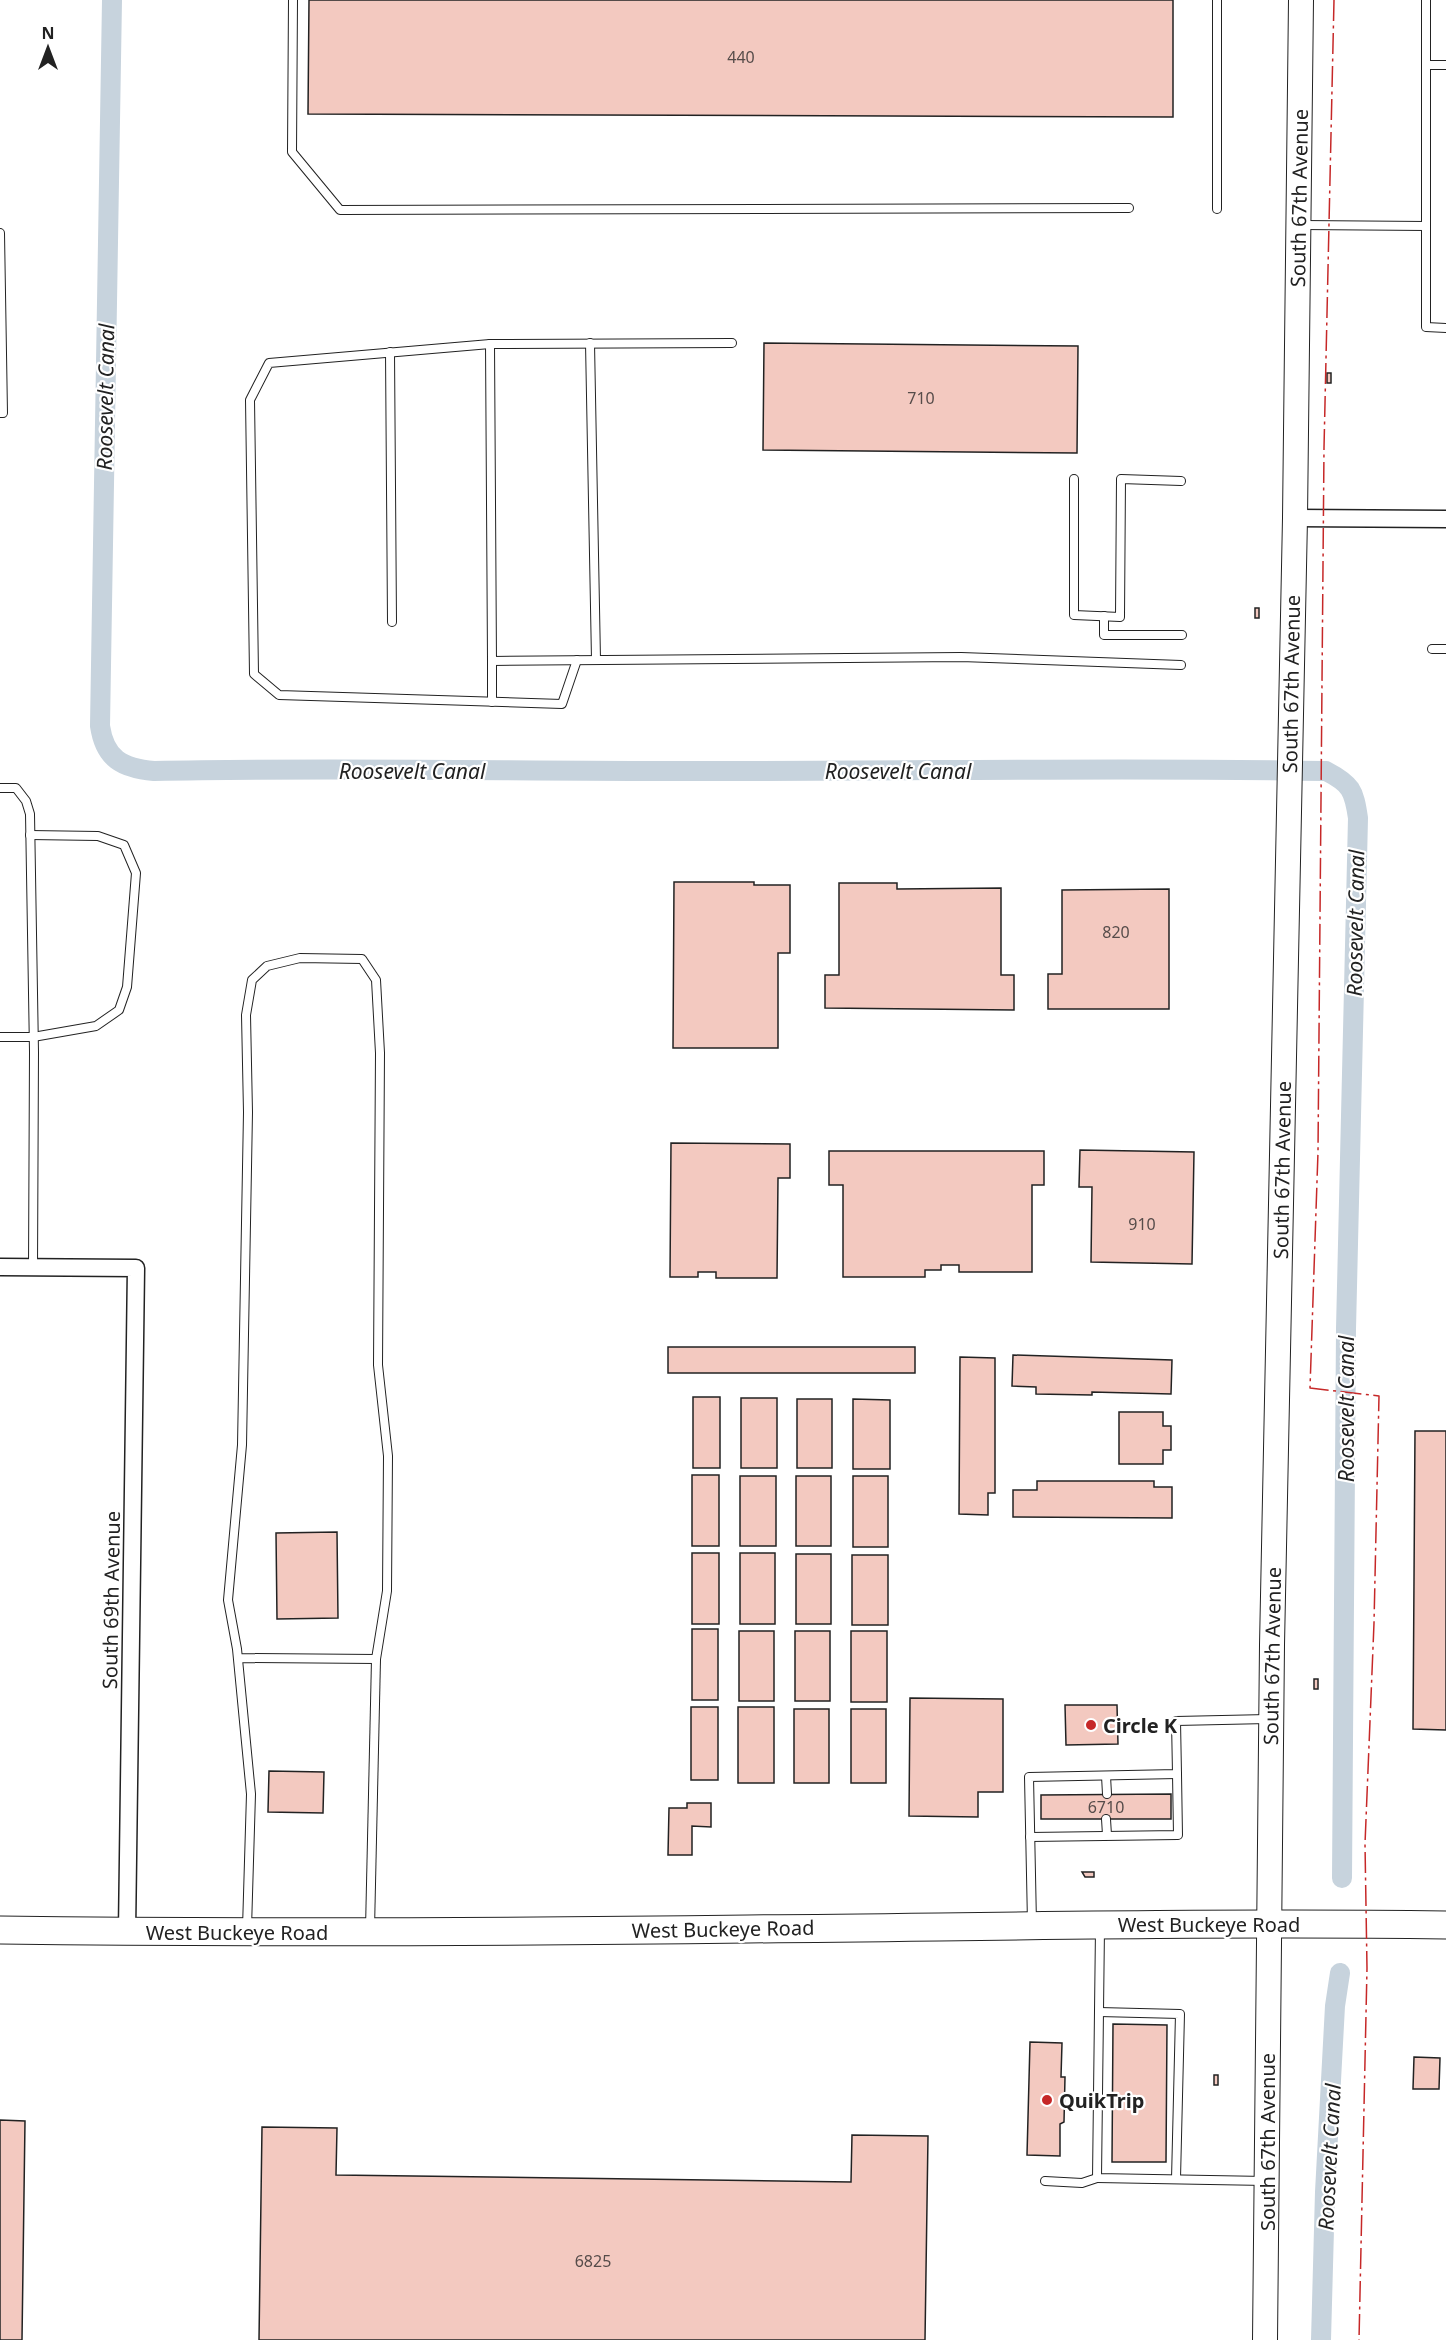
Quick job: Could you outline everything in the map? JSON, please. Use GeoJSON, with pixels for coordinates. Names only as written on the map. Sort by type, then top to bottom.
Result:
{"type":"FeatureCollection","features":[{"type":"Feature","properties":{"kind":"main road","name":"South 67th Avenue"},"geometry":{"type":"LineString","coordinates":[[1265,2340],[1271,1718],[1295,518],[1301,0]]}},
{"type":"Feature","properties":{"kind":"main road","name":"West Buckeye Road"},"geometry":{"type":"LineString","coordinates":[[0,1930],[247,1932],[1268,1923],[1446,1925]]}},
{"type":"Feature","properties":{"kind":"street"},"geometry":{"type":"LineString","coordinates":[[1295,518],[1446,519]]}},
{"type":"Feature","properties":{"kind":"street"},"geometry":{"type":"LineString","coordinates":[[0,1267],[33,1267]]}},
{"type":"Feature","properties":{"kind":"street","name":"South 69th Avenue"},"geometry":{"type":"LineString","coordinates":[[33,1267],[136,1268],[127,1932]]}},
{"type":"Feature","properties":{"kind":"lane"},"geometry":{"type":"LineString","coordinates":[[293,0],[292,152],[340,210],[1129,208]]}},
{"type":"Feature","properties":{"kind":"lane"},"geometry":{"type":"LineString","coordinates":[[1217,0],[1217,209]]}},
{"type":"Feature","properties":{"kind":"lane"},"geometry":{"type":"LineString","coordinates":[[1426,0],[1426,327],[1446,328]]}},
{"type":"Feature","properties":{"kind":"lane"},"geometry":{"type":"LineString","coordinates":[[1426,65],[1446,65]]}},
{"type":"Feature","properties":{"kind":"lane"},"geometry":{"type":"LineString","coordinates":[[1298,225],[1426,226]]}},
{"type":"Feature","properties":{"kind":"lane"},"geometry":{"type":"LineString","coordinates":[[0,233],[3,413],[0,413]]}},
{"type":"Feature","properties":{"kind":"lane"},"geometry":{"type":"LineString","coordinates":[[590,343],[596,660]]}},
{"type":"Feature","properties":{"kind":"lane"},"geometry":{"type":"LineString","coordinates":[[577,660],[562,704],[279,695],[254,674],[250,400],[269,363],[490,344],[732,343]]}},
{"type":"Feature","properties":{"kind":"lane"},"geometry":{"type":"LineString","coordinates":[[490,344],[492,702]]}},
{"type":"Feature","properties":{"kind":"lane"},"geometry":{"type":"LineString","coordinates":[[390,352],[392,622]]}},
{"type":"Feature","properties":{"kind":"lane"},"geometry":{"type":"LineString","coordinates":[[1074,479],[1074,615],[1120,617],[1121,479],[1181,481]]}},
{"type":"Feature","properties":{"kind":"lane"},"geometry":{"type":"LineString","coordinates":[[1104,616],[1104,635],[1182,635]]}},
{"type":"Feature","properties":{"kind":"lane"},"geometry":{"type":"LineString","coordinates":[[1432,649],[1446,649]]}},
{"type":"Feature","properties":{"kind":"lane"},"geometry":{"type":"LineString","coordinates":[[492,661],[961,657],[1181,664]]}},
{"type":"Feature","properties":{"kind":"lane"},"geometry":{"type":"LineString","coordinates":[[0,788],[16,788],[26,801],[30,814],[33,1267]]}},
{"type":"Feature","properties":{"kind":"lane"},"geometry":{"type":"LineString","coordinates":[[0,1037],[33,1037],[96,1026],[119,1010],[127,987],[136,873],[124,845],[98,836],[30,835]]}},
{"type":"Feature","properties":{"kind":"lane"},"geometry":{"type":"LineString","coordinates":[[247,1932],[251,1794],[238,1658],[228,1600],[242,1445],[248,1112],[246,1015],[252,980],[267,966],[300,958],[362,959],[376,980],[380,1053],[378,1365],[388,1467],[387,1591],[376,1659],[369,1931]]}},
{"type":"Feature","properties":{"kind":"lane"},"geometry":{"type":"LineString","coordinates":[[238,1658],[376,1659]]}},
{"type":"Feature","properties":{"kind":"lane"},"geometry":{"type":"LineString","coordinates":[[1030,1837],[1178,1835],[1176,1720],[1271,1718]]}},
{"type":"Feature","properties":{"kind":"lane"},"geometry":{"type":"LineString","coordinates":[[1032,1925],[1029,1777],[1177,1774]]}},
{"type":"Feature","properties":{"kind":"lane"},"geometry":{"type":"LineString","coordinates":[[1106,1776],[1107,1794]]}},
{"type":"Feature","properties":{"kind":"lane"},"geometry":{"type":"LineString","coordinates":[[1106,1819],[1107,1835]]}},
{"type":"Feature","properties":{"kind":"lane"},"geometry":{"type":"LineString","coordinates":[[1097,2178],[1100,1925]]}},
{"type":"Feature","properties":{"kind":"lane"},"geometry":{"type":"LineString","coordinates":[[1099,2012],[1180,2014],[1176,2179]]}},
{"type":"Feature","properties":{"kind":"lane"},"geometry":{"type":"LineString","coordinates":[[1045,2181],[1082,2182],[1097,2178],[1267,2181]]}},
{"type":"Feature","properties":{"kind":"building"},"geometry":{"type":"Polygon","coordinates":[[[309,0],[1173,0],[1173,117],[308,114],[309,0]]]}},
{"type":"Feature","properties":{"kind":"building"},"geometry":{"type":"Polygon","coordinates":[[[764,343],[1078,346],[1077,453],[763,450],[764,343]]]}},
{"type":"Feature","properties":{"kind":"building"},"geometry":{"type":"Polygon","coordinates":[[[1327,373],[1331,373],[1331,383],[1327,383],[1327,373]]]}},
{"type":"Feature","properties":{"kind":"building"},"geometry":{"type":"Polygon","coordinates":[[[1255,608],[1259,608],[1259,618],[1255,618],[1255,608]]]}},
{"type":"Feature","properties":{"kind":"building"},"geometry":{"type":"Polygon","coordinates":[[[674,882],[754,882],[754,885],[790,885],[790,953],[778,953],[778,1048],[673,1048],[674,882]]]}},
{"type":"Feature","properties":{"kind":"building"},"geometry":{"type":"Polygon","coordinates":[[[839,883],[897,883],[897,889],[1001,888],[1001,975],[1014,975],[1014,1010],[825,1008],[825,975],[839,975],[839,883]]]}},
{"type":"Feature","properties":{"kind":"building"},"geometry":{"type":"Polygon","coordinates":[[[1169,889],[1169,1009],[1048,1009],[1048,974],[1062,974],[1062,890],[1169,889]]]}},
{"type":"Feature","properties":{"kind":"building"},"geometry":{"type":"Polygon","coordinates":[[[671,1143],[790,1144],[790,1178],[778,1178],[777,1278],[716,1278],[716,1272],[698,1272],[698,1277],[670,1277],[671,1143]]]}},
{"type":"Feature","properties":{"kind":"building"},"geometry":{"type":"Polygon","coordinates":[[[1080,1150],[1194,1152],[1192,1264],[1091,1262],[1092,1187],[1079,1187],[1080,1150]]]}},
{"type":"Feature","properties":{"kind":"building"},"geometry":{"type":"Polygon","coordinates":[[[829,1151],[1044,1151],[1044,1185],[1032,1185],[1032,1272],[959,1272],[959,1265],[941,1265],[941,1270],[925,1270],[925,1277],[843,1277],[843,1185],[829,1185],[829,1151]]]}},
{"type":"Feature","properties":{"kind":"building"},"geometry":{"type":"Polygon","coordinates":[[[668,1347],[915,1347],[915,1373],[668,1373],[668,1347]]]}},
{"type":"Feature","properties":{"kind":"building"},"geometry":{"type":"Polygon","coordinates":[[[1013,1355],[1172,1360],[1171,1394],[1092,1392],[1092,1395],[1036,1394],[1036,1387],[1012,1386],[1013,1355]]]}},
{"type":"Feature","properties":{"kind":"building"},"geometry":{"type":"Polygon","coordinates":[[[960,1357],[995,1358],[995,1493],[988,1493],[988,1515],[959,1514],[960,1357]]]}},
{"type":"Feature","properties":{"kind":"building"},"geometry":{"type":"Polygon","coordinates":[[[693,1397],[720,1397],[720,1468],[693,1468],[693,1397]]]}},
{"type":"Feature","properties":{"kind":"building"},"geometry":{"type":"Polygon","coordinates":[[[741,1398],[777,1398],[777,1468],[741,1468],[741,1398]]]}},
{"type":"Feature","properties":{"kind":"building"},"geometry":{"type":"Polygon","coordinates":[[[797,1399],[832,1399],[832,1468],[797,1468],[797,1399]]]}},
{"type":"Feature","properties":{"kind":"building"},"geometry":{"type":"Polygon","coordinates":[[[853,1399],[890,1400],[890,1469],[853,1469],[853,1399]]]}},
{"type":"Feature","properties":{"kind":"building"},"geometry":{"type":"Polygon","coordinates":[[[1119,1412],[1163,1412],[1163,1426],[1171,1426],[1171,1450],[1163,1450],[1163,1464],[1119,1464],[1119,1412]]]}},
{"type":"Feature","properties":{"kind":"building"},"geometry":{"type":"Polygon","coordinates":[[[1415,1431],[1446,1431],[1446,1730],[1413,1729],[1415,1431]]]}},
{"type":"Feature","properties":{"kind":"building"},"geometry":{"type":"Polygon","coordinates":[[[692,1475],[719,1475],[719,1546],[692,1546],[692,1475]]]}},
{"type":"Feature","properties":{"kind":"building"},"geometry":{"type":"Polygon","coordinates":[[[740,1476],[776,1476],[776,1546],[740,1546],[740,1476]]]}},
{"type":"Feature","properties":{"kind":"building"},"geometry":{"type":"Polygon","coordinates":[[[796,1476],[831,1476],[831,1546],[796,1546],[796,1476]]]}},
{"type":"Feature","properties":{"kind":"building"},"geometry":{"type":"Polygon","coordinates":[[[853,1476],[888,1476],[888,1547],[853,1547],[853,1476]]]}},
{"type":"Feature","properties":{"kind":"building"},"geometry":{"type":"Polygon","coordinates":[[[1037,1481],[1154,1481],[1154,1487],[1172,1487],[1172,1518],[1013,1517],[1013,1490],[1037,1490],[1037,1481]]]}},
{"type":"Feature","properties":{"kind":"building"},"geometry":{"type":"Polygon","coordinates":[[[337,1532],[338,1618],[277,1619],[276,1533],[337,1532]]]}},
{"type":"Feature","properties":{"kind":"building"},"geometry":{"type":"Polygon","coordinates":[[[692,1553],[719,1553],[719,1624],[692,1624],[692,1553]]]}},
{"type":"Feature","properties":{"kind":"building"},"geometry":{"type":"Polygon","coordinates":[[[740,1553],[775,1553],[775,1624],[740,1624],[740,1553]]]}},
{"type":"Feature","properties":{"kind":"building"},"geometry":{"type":"Polygon","coordinates":[[[796,1554],[831,1554],[831,1624],[796,1624],[796,1554]]]}},
{"type":"Feature","properties":{"kind":"building"},"geometry":{"type":"Polygon","coordinates":[[[852,1555],[888,1555],[888,1625],[852,1625],[852,1555]]]}},
{"type":"Feature","properties":{"kind":"building"},"geometry":{"type":"Polygon","coordinates":[[[692,1629],[718,1629],[718,1700],[692,1700],[692,1629]]]}},
{"type":"Feature","properties":{"kind":"building"},"geometry":{"type":"Polygon","coordinates":[[[739,1631],[774,1631],[774,1701],[739,1701],[739,1631]]]}},
{"type":"Feature","properties":{"kind":"building"},"geometry":{"type":"Polygon","coordinates":[[[795,1631],[830,1631],[830,1701],[795,1701],[795,1631]]]}},
{"type":"Feature","properties":{"kind":"building"},"geometry":{"type":"Polygon","coordinates":[[[851,1631],[887,1631],[887,1702],[851,1702],[851,1631]]]}},
{"type":"Feature","properties":{"kind":"building"},"geometry":{"type":"Polygon","coordinates":[[[1314,1679],[1318,1679],[1318,1689],[1314,1689],[1314,1679]]]}},
{"type":"Feature","properties":{"kind":"building"},"geometry":{"type":"Polygon","coordinates":[[[910,1698],[1003,1699],[1003,1792],[978,1792],[978,1817],[909,1816],[910,1698]]]}},
{"type":"Feature","properties":{"kind":"building","name":"Circle K"},"geometry":{"type":"Polygon","coordinates":[[[1065,1705],[1117,1705],[1118,1744],[1066,1745],[1065,1705]]]}},
{"type":"Feature","properties":{"kind":"building"},"geometry":{"type":"Polygon","coordinates":[[[691,1707],[718,1707],[718,1780],[691,1780],[691,1707]]]}},
{"type":"Feature","properties":{"kind":"building"},"geometry":{"type":"Polygon","coordinates":[[[738,1707],[774,1707],[774,1783],[738,1783],[738,1707]]]}},
{"type":"Feature","properties":{"kind":"building"},"geometry":{"type":"Polygon","coordinates":[[[794,1709],[829,1709],[829,1783],[794,1783],[794,1709]]]}},
{"type":"Feature","properties":{"kind":"building"},"geometry":{"type":"Polygon","coordinates":[[[851,1709],[886,1709],[886,1783],[851,1783],[851,1709]]]}},
{"type":"Feature","properties":{"kind":"building"},"geometry":{"type":"Polygon","coordinates":[[[269,1771],[324,1772],[323,1813],[268,1812],[269,1771]]]}},
{"type":"Feature","properties":{"kind":"building","name":"Circle K"},"geometry":{"type":"Polygon","coordinates":[[[1171,1794],[1171,1819],[1041,1819],[1041,1795],[1171,1794]]]}},
{"type":"Feature","properties":{"kind":"building"},"geometry":{"type":"Polygon","coordinates":[[[687,1803],[711,1803],[711,1827],[692,1826],[692,1855],[668,1855],[669,1808],[687,1808],[687,1803]]]}},
{"type":"Feature","properties":{"kind":"building"},"geometry":{"type":"Polygon","coordinates":[[[1082,1872],[1094,1872],[1094,1877],[1085,1877],[1082,1872]]]}},
{"type":"Feature","properties":{"kind":"building","name":"QuikTrip"},"geometry":{"type":"Polygon","coordinates":[[[1113,2024],[1167,2025],[1166,2162],[1112,2162],[1113,2024]]]}},
{"type":"Feature","properties":{"kind":"building","name":"QuikTrip"},"geometry":{"type":"Polygon","coordinates":[[[1030,2042],[1062,2043],[1061,2077],[1065,2077],[1064,2122],[1060,2124],[1060,2156],[1027,2155],[1030,2042]]]}},
{"type":"Feature","properties":{"kind":"building"},"geometry":{"type":"Polygon","coordinates":[[[1414,2057],[1440,2058],[1439,2089],[1413,2089],[1414,2057]]]}},
{"type":"Feature","properties":{"kind":"building"},"geometry":{"type":"Polygon","coordinates":[[[1214,2075],[1218,2075],[1218,2085],[1214,2085],[1214,2075]]]}},
{"type":"Feature","properties":{"kind":"building"},"geometry":{"type":"Polygon","coordinates":[[[0,2120],[25,2121],[22,2340],[0,2340],[0,2120]]]}},
{"type":"Feature","properties":{"kind":"building"},"geometry":{"type":"Polygon","coordinates":[[[262,2127],[337,2128],[336,2175],[851,2182],[852,2135],[928,2136],[925,2340],[259,2340],[262,2127]]]}},
{"type":"Feature","properties":{"kind":"waterway","name":"Roosevelt Canal"},"geometry":{"type":"LineString","coordinates":[[112,0],[100,726],[106,747],[117,760],[143,770],[154,771],[300,769],[1326,771],[1350,789],[1358,818],[1346,1329],[1342,1878]]}},
{"type":"Feature","properties":{"kind":"waterway","name":"Roosevelt Canal"},"geometry":{"type":"LineString","coordinates":[[1321,2340],[1325,2192],[1335,2006],[1340,1973]]}},
{"type":"Feature","properties":{"kind":"power"},"geometry":{"type":"LineString","coordinates":[[1334,0],[1324,448],[1318,1152],[1310,1388],[1379,1396],[1374,1623],[1365,1844],[1367,1968],[1359,2340]]}},
{"type":"Feature","properties":{"kind":"place","name":"Circle K"},"geometry":{"type":"Point","coordinates":[1091,1725]}},
{"type":"Feature","properties":{"kind":"place","name":"QuikTrip"},"geometry":{"type":"Point","coordinates":[1047,2100]}}]}
